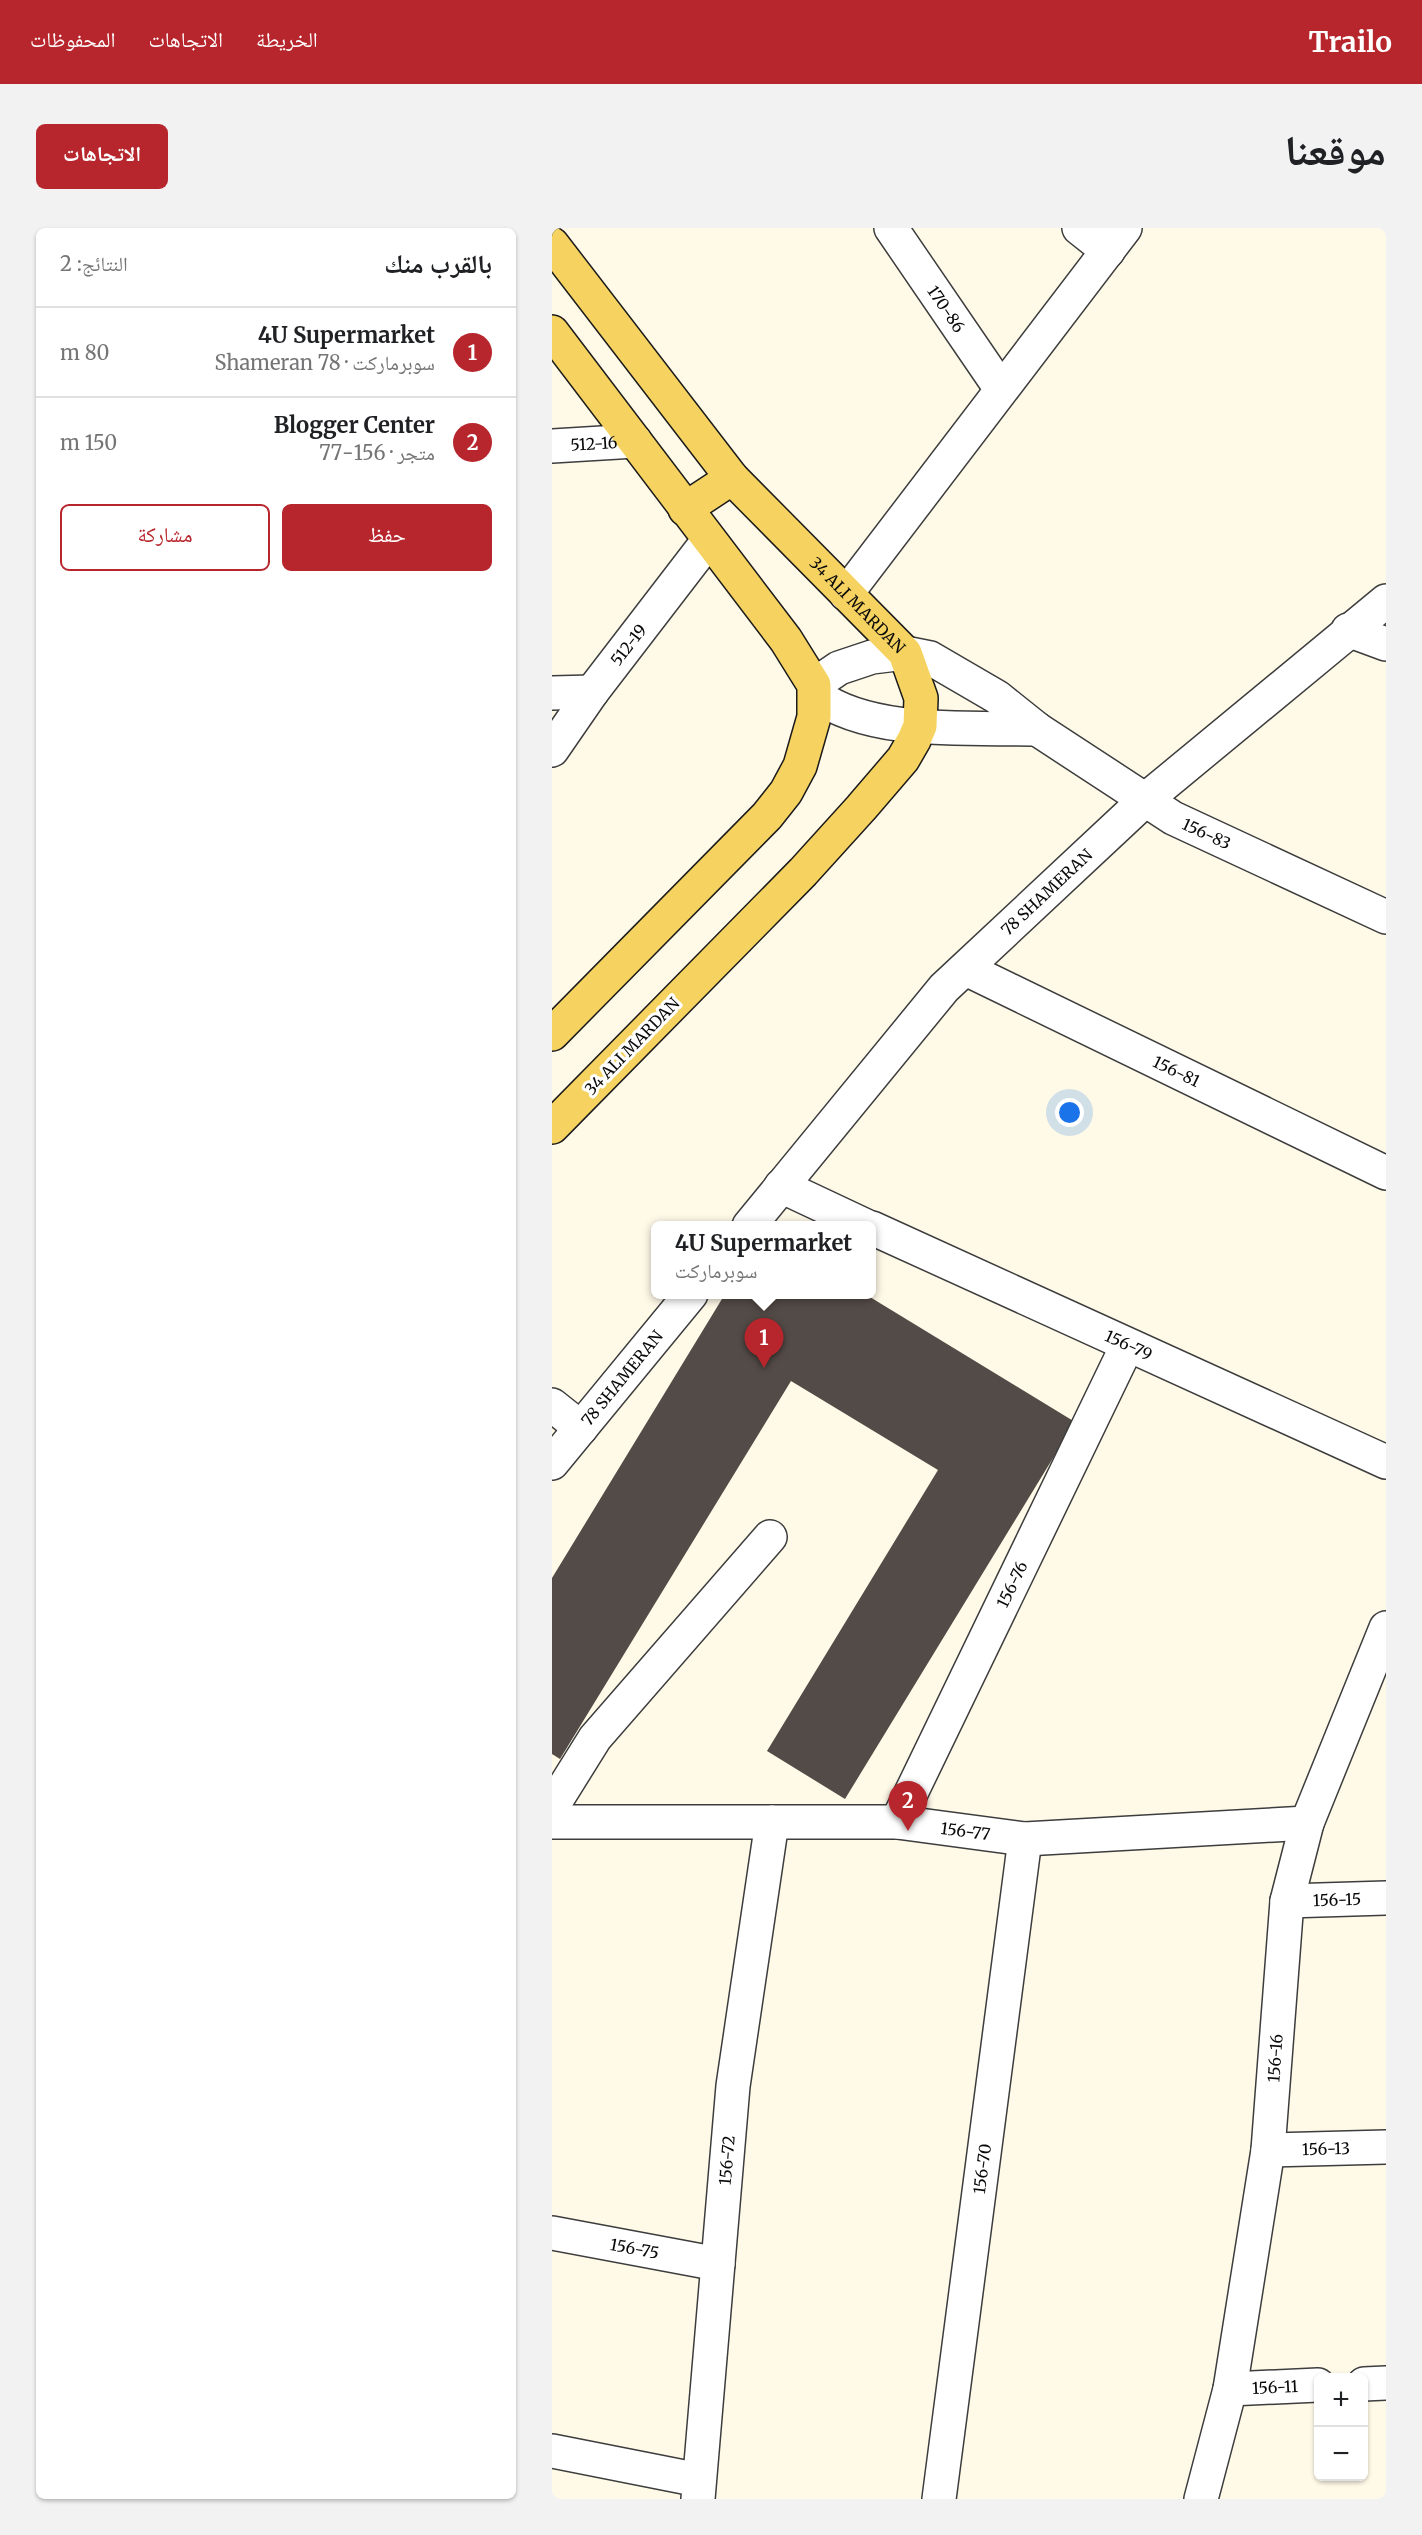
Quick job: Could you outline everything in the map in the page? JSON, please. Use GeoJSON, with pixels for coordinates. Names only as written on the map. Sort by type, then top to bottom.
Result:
{"type":"FeatureCollection","features":[{"type":"Feature","properties":{"kind":"main road","name":"34 ALI MARDAN"},"geometry":{"type":"LineString","coordinates":[[552,244],[732,478],[905,652],[921,698],[920,726],[903,759],[803,872],[552,1127]]}},
{"type":"Feature","properties":{"kind":"main road"},"geometry":{"type":"LineString","coordinates":[[552,332],[708,541],[786,640],[815,690],[807,747],[786,792],[767,816],[552,1034]]}},
{"type":"Feature","properties":{"kind":"main road"},"geometry":{"type":"LineString","coordinates":[[685,509],[732,478]]}},
{"type":"Feature","properties":{"kind":"street","name":"170-86"},"geometry":{"type":"LineString","coordinates":[[891,228],[1001,389]]}},
{"type":"Feature","properties":{"kind":"street"},"geometry":{"type":"LineString","coordinates":[[846,594],[1116,240],[1079,228]]}},
{"type":"Feature","properties":{"kind":"street","name":"512-16"},"geometry":{"type":"LineString","coordinates":[[552,446],[635,441]]}},
{"type":"Feature","properties":{"kind":"street","name":"512-19"},"geometry":{"type":"LineString","coordinates":[[552,750],[592,692],[708,541]]}},
{"type":"Feature","properties":{"kind":"street","name":"78 SHAMERAN"},"geometry":{"type":"LineString","coordinates":[[753,1221],[944,988],[1145,800],[1348,630],[1386,601]]}},
{"type":"Feature","properties":{"kind":"street"},"geometry":{"type":"LineString","coordinates":[[1348,630],[1386,644]]}},
{"type":"Feature","properties":{"kind":"street","name":"156-83"},"geometry":{"type":"LineString","coordinates":[[815,690],[839,668],[872,657],[905,652],[930,658],[997,697],[1037,729],[1173,818],[1386,917]]}},
{"type":"Feature","properties":{"kind":"street"},"geometry":{"type":"LineString","coordinates":[[815,690],[844,710],[873,718],[920,726],[1037,729]]}},
{"type":"Feature","properties":{"kind":"street"},"geometry":{"type":"LineString","coordinates":[[552,693],[592,692]]}},
{"type":"Feature","properties":{"kind":"street","name":"156-81"},"geometry":{"type":"LineString","coordinates":[[966,969],[1386,1173]]}},
{"type":"Feature","properties":{"kind":"street"},"geometry":{"type":"LineString","coordinates":[[781,1186],[855,1221]]}},
{"type":"Feature","properties":{"kind":"street","name":"156-79"},"geometry":{"type":"LineString","coordinates":[[876,1230],[1386,1462]]}},
{"type":"Feature","properties":{"kind":"street","name":"78 SHAMERAN"},"geometry":{"type":"LineString","coordinates":[[552,1463],[687,1299]]}},
{"type":"Feature","properties":{"kind":"street","name":"156-76"},"geometry":{"type":"LineString","coordinates":[[897,1822],[1127,1346]]}},
{"type":"Feature","properties":{"kind":"street"},"geometry":{"type":"LineString","coordinates":[[552,1406],[581,1428]]}},
{"type":"Feature","properties":{"kind":"street"},"geometry":{"type":"LineString","coordinates":[[552,1807],[595,1738],[770,1537]]}},
{"type":"Feature","properties":{"kind":"street","name":"156-16"},"geometry":{"type":"LineString","coordinates":[[1201,2499],[1230,2389],[1268,2150],[1287,1901],[1307,1823],[1386,1628]]}},
{"type":"Feature","properties":{"kind":"street","name":"156-77"},"geometry":{"type":"LineString","coordinates":[[552,1822],[897,1822],[1025,1839],[1307,1823]]}},
{"type":"Feature","properties":{"kind":"street","name":"156-72"},"geometry":{"type":"LineString","coordinates":[[699,2490],[733,2086],[772,1822]]}},
{"type":"Feature","properties":{"kind":"street","name":"156-70"},"geometry":{"type":"LineString","coordinates":[[939,2499],[1025,1839]]}},
{"type":"Feature","properties":{"kind":"street","name":"156-15"},"geometry":{"type":"LineString","coordinates":[[1287,1901],[1386,1898]]}},
{"type":"Feature","properties":{"kind":"street","name":"156-13"},"geometry":{"type":"LineString","coordinates":[[1268,2150],[1386,2147]]}},
{"type":"Feature","properties":{"kind":"street","name":"156-75"},"geometry":{"type":"LineString","coordinates":[[552,2233],[718,2264]]}},
{"type":"Feature","properties":{"kind":"street"},"geometry":{"type":"LineString","coordinates":[[1368,2384],[1386,2383]]}},
{"type":"Feature","properties":{"kind":"street","name":"156-11"},"geometry":{"type":"LineString","coordinates":[[1230,2389],[1314,2385]]}},
{"type":"Feature","properties":{"kind":"street"},"geometry":{"type":"LineString","coordinates":[[552,2451],[699,2490]]}},
{"type":"Feature","properties":{"kind":"building"},"geometry":{"type":"Polygon","coordinates":[[[722,1299],[873,1299],[1075,1422],[845,1799],[767,1751],[938,1470],[791,1381],[560,1759],[552,1754],[552,1578],[722,1299]]]}},
{"type":"Feature","properties":{"kind":"place","name":"4U Supermarket"},"geometry":{"type":"Point","coordinates":[764,1368]}},
{"type":"Feature","properties":{"kind":"place","name":"Blogger Center"},"geometry":{"type":"Point","coordinates":[908,1831]}}]}
